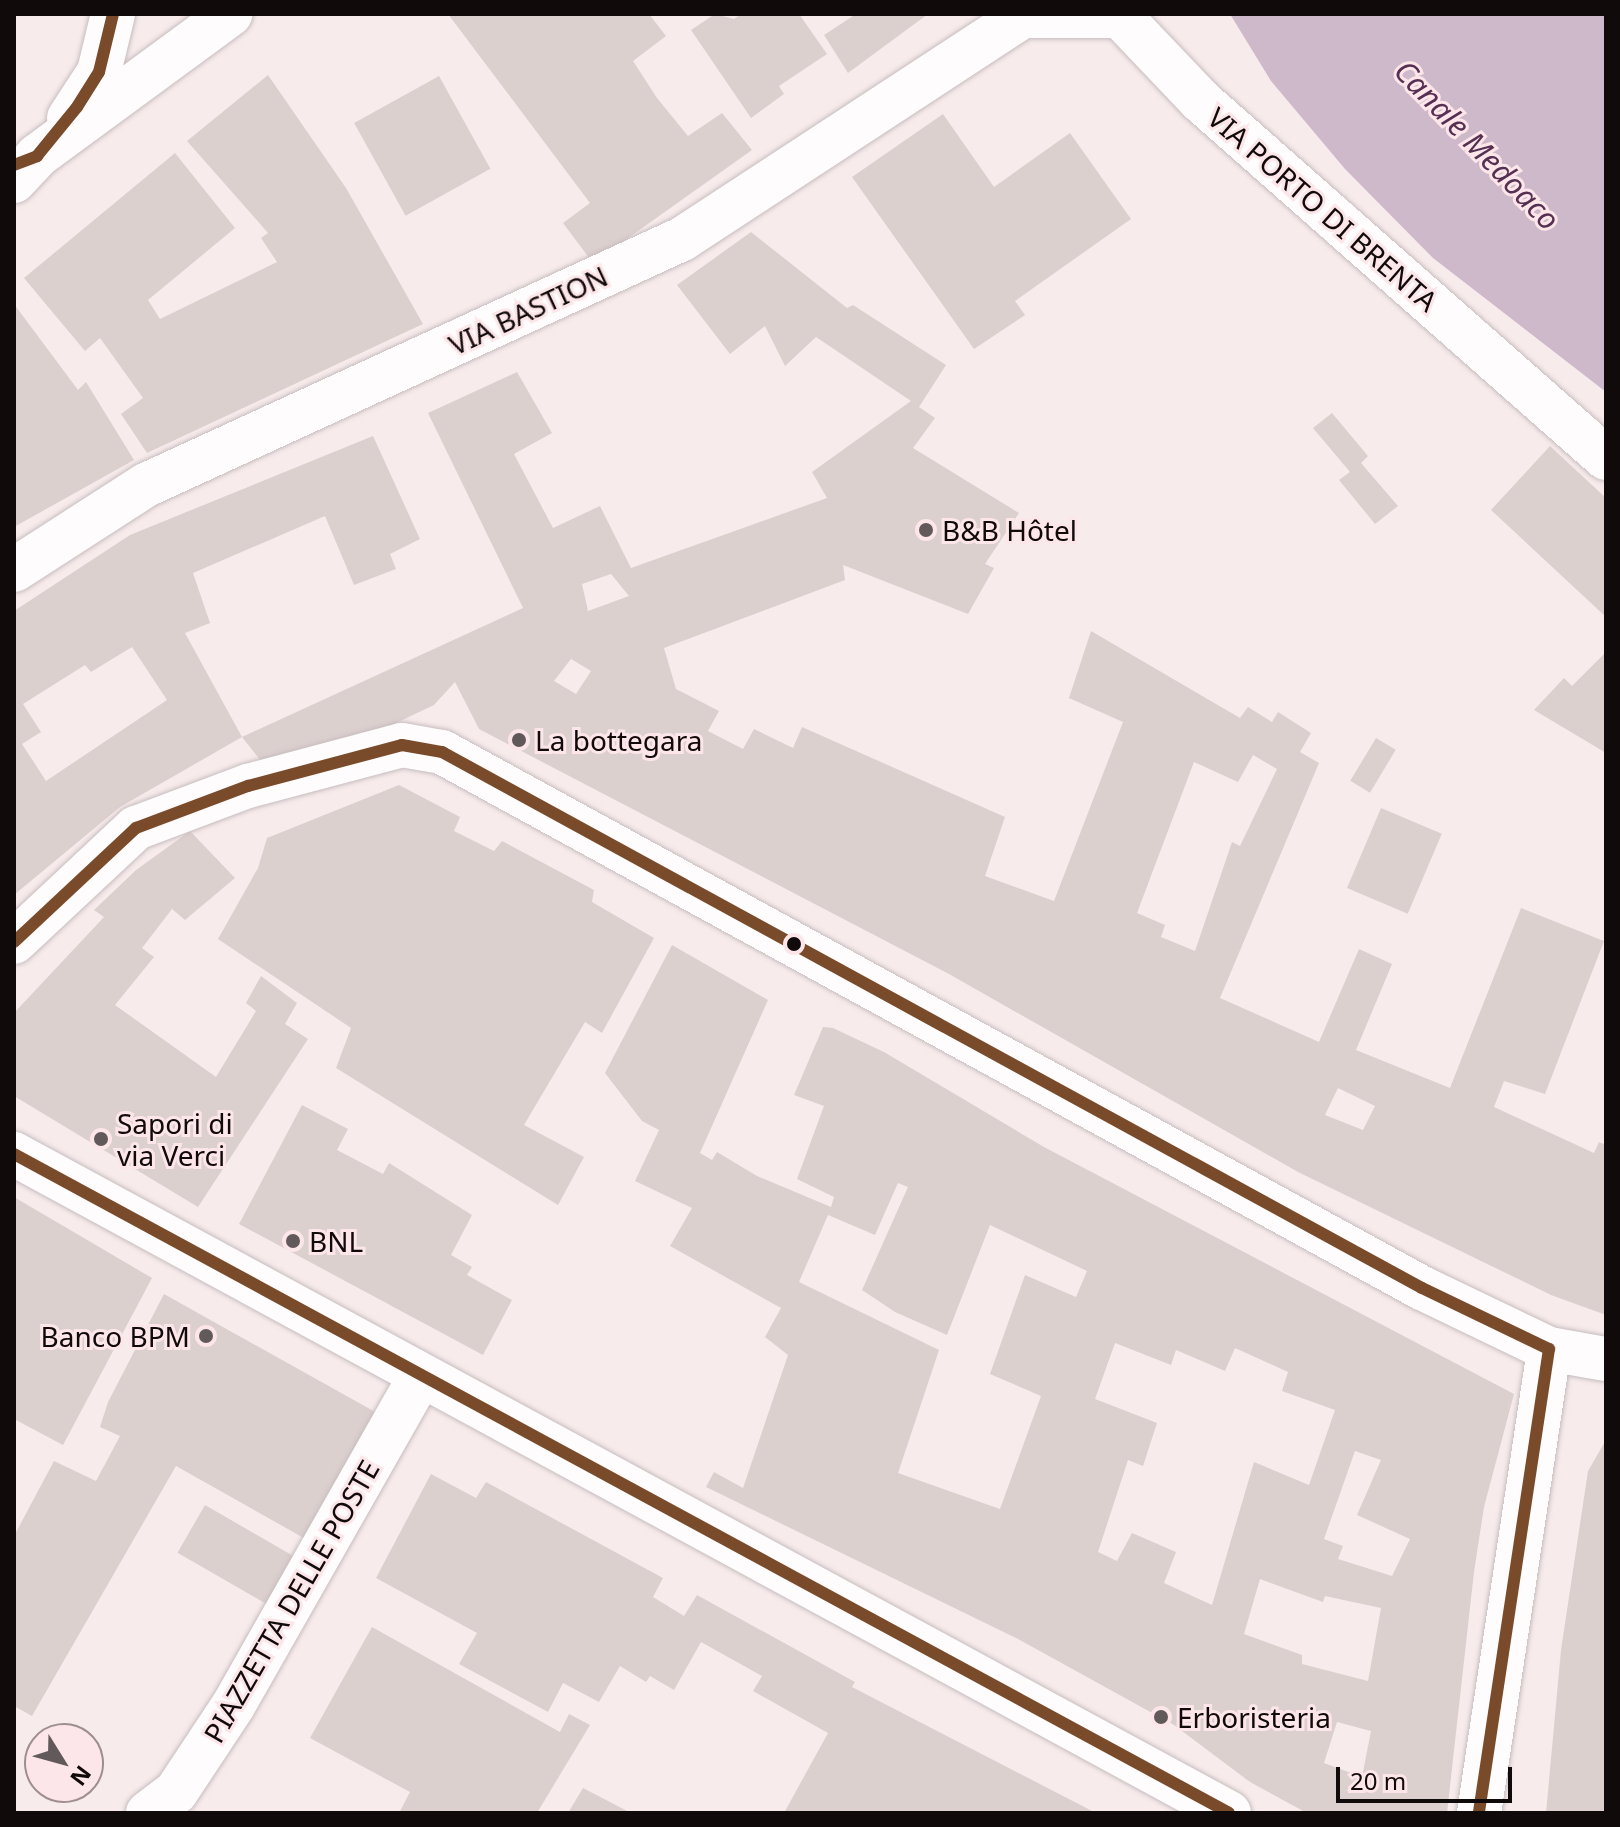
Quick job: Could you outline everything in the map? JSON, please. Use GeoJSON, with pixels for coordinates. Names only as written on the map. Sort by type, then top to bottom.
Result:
{"type":"FeatureCollection","features":[{"type":"Feature","properties":{"kind":"street"},"geometry":{"type":"LineString","coordinates":[[22,167],[99,72],[113,14]]}},
{"type":"Feature","properties":{"kind":"street"},"geometry":{"type":"LineString","coordinates":[[22,167],[230,14]]}},
{"type":"Feature","properties":{"kind":"street","name":"VIA PORTO DI BRENTA"},"geometry":{"type":"LineString","coordinates":[[1023,16],[1120,16],[1201,101],[1606,458]]}},
{"type":"Feature","properties":{"kind":"street","name":"VIA BASTION"},"geometry":{"type":"LineString","coordinates":[[14,570],[146,485],[682,239],[1023,16]]}},
{"type":"Feature","properties":{"kind":"street"},"geometry":{"type":"LineString","coordinates":[[14,942],[136,828],[248,786],[402,745],[442,752],[1422,1288],[1549,1349],[1606,1359]]}},
{"type":"Feature","properties":{"kind":"street"},"geometry":{"type":"LineString","coordinates":[[14,1154],[420,1377],[1229,1813]]}},
{"type":"Feature","properties":{"kind":"street"},"geometry":{"type":"LineString","coordinates":[[1479,1813],[1549,1349]]}},
{"type":"Feature","properties":{"kind":"street","name":"PIAZZETTA DELLE POSTE"},"geometry":{"type":"LineString","coordinates":[[148,1813],[176,1792],[233,1706],[420,1377]]}},
{"type":"Feature","properties":{"kind":"water","name":"Canale Medoaco"},"geometry":{"type":"Polygon","coordinates":[[[1230,14],[1606,14],[1606,392],[1433,258],[1345,169],[1271,81],[1230,14]]]}},
{"type":"Feature","properties":{"kind":"building"},"geometry":{"type":"Polygon","coordinates":[[[448,14],[649,14],[666,36],[633,61],[657,98],[688,136],[722,113],[752,150],[593,263],[563,223],[590,203],[448,14]]]}},
{"type":"Feature","properties":{"kind":"building"},"geometry":{"type":"Polygon","coordinates":[[[715,14],[734,19],[741,14],[799,14],[827,54],[779,86],[784,94],[751,118],[691,30],[715,14]]]}},
{"type":"Feature","properties":{"kind":"building"},"geometry":{"type":"Polygon","coordinates":[[[856,14],[928,14],[848,73],[824,35],[856,14]]]}},
{"type":"Feature","properties":{"kind":"building"},"geometry":{"type":"Polygon","coordinates":[[[268,75],[346,188],[423,324],[147,453],[121,414],[143,398],[100,338],[85,351],[24,278],[175,153],[235,228],[148,300],[160,319],[277,262],[261,238],[268,233],[187,141],[268,75]]]}},
{"type":"Feature","properties":{"kind":"building"},"geometry":{"type":"Polygon","coordinates":[[[439,76],[490,169],[406,216],[354,123],[439,76]]]}},
{"type":"Feature","properties":{"kind":"building"},"geometry":{"type":"Polygon","coordinates":[[[943,114],[994,187],[1070,133],[1131,219],[1015,301],[1025,315],[974,349],[852,177],[943,114]]]}},
{"type":"Feature","properties":{"kind":"building"},"geometry":{"type":"Polygon","coordinates":[[[751,232],[847,308],[853,305],[946,365],[919,407],[935,418],[913,448],[1019,513],[985,564],[994,568],[968,614],[843,565],[845,580],[664,648],[676,689],[719,711],[708,731],[743,749],[754,729],[793,748],[802,727],[1005,817],[985,876],[1054,901],[1123,722],[1069,698],[1091,631],[1240,718],[1248,707],[1272,722],[1278,712],[1311,733],[1300,752],[1319,763],[1220,998],[1319,1042],[1359,949],[1392,964],[1356,1050],[1450,1088],[1521,908],[1604,941],[1545,1094],[1504,1081],[1494,1107],[1594,1153],[1599,1142],[1606,1145],[1606,1315],[1551,1295],[1298,1172],[949,974],[479,729],[455,682],[434,705],[352,744],[268,770],[242,737],[523,608],[428,413],[517,372],[552,433],[514,454],[553,528],[600,506],[631,568],[827,498],[812,472],[911,401],[816,337],[785,366],[765,326],[730,354],[677,285],[751,232]],[[611,574],[582,584],[588,611],[629,596],[611,574]],[[571,659],[554,681],[576,694],[591,671],[571,659]],[[1253,755],[1238,782],[1194,762],[1137,913],[1165,925],[1161,937],[1195,951],[1232,842],[1240,846],[1277,769],[1253,755]],[[1338,1088],[1325,1115],[1363,1130],[1375,1106],[1338,1088]]]}},
{"type":"Feature","properties":{"kind":"building"},"geometry":{"type":"Polygon","coordinates":[[[14,304],[78,390],[86,382],[134,460],[14,527],[14,304]]]}},
{"type":"Feature","properties":{"kind":"building"},"geometry":{"type":"Polygon","coordinates":[[[1332,413],[1368,456],[1361,463],[1398,506],[1375,524],[1339,480],[1350,472],[1313,428],[1332,413]]]}},
{"type":"Feature","properties":{"kind":"building"},"geometry":{"type":"Polygon","coordinates":[[[373,436],[420,539],[390,554],[396,569],[354,585],[325,516],[193,573],[210,623],[185,633],[242,737],[120,807],[14,895],[14,611],[130,535],[373,436]],[[132,647],[91,672],[85,665],[23,704],[41,732],[22,744],[46,781],[167,700],[132,647]]]}},
{"type":"Feature","properties":{"kind":"building"},"geometry":{"type":"Polygon","coordinates":[[[1550,446],[1606,498],[1606,617],[1491,510],[1550,446]]]}},
{"type":"Feature","properties":{"kind":"building"},"geometry":{"type":"Polygon","coordinates":[[[1604,654],[1606,753],[1534,710],[1564,678],[1572,686],[1604,654]]]}},
{"type":"Feature","properties":{"kind":"building"},"geometry":{"type":"Polygon","coordinates":[[[1376,738],[1396,750],[1370,793],[1350,781],[1376,738]]]}},
{"type":"Feature","properties":{"kind":"building"},"geometry":{"type":"Polygon","coordinates":[[[399,785],[460,817],[454,831],[494,851],[502,841],[594,890],[592,902],[654,938],[602,1033],[585,1022],[524,1125],[584,1157],[558,1205],[336,1068],[351,1028],[218,939],[258,868],[267,838],[399,785]]]}},
{"type":"Feature","properties":{"kind":"building"},"geometry":{"type":"Polygon","coordinates":[[[1381,808],[1442,834],[1408,914],[1347,888],[1381,808]]]}},
{"type":"Feature","properties":{"kind":"building"},"geometry":{"type":"Polygon","coordinates":[[[190,831],[235,878],[185,920],[172,909],[142,948],[154,957],[115,1005],[216,1077],[256,1011],[246,1003],[261,976],[297,1003],[285,1024],[308,1039],[198,1207],[14,1096],[14,1013],[104,917],[94,910],[136,870],[190,831]]]}},
{"type":"Feature","properties":{"kind":"building"},"geometry":{"type":"Polygon","coordinates":[[[672,945],[768,1000],[700,1153],[712,1160],[717,1152],[757,1176],[831,1207],[834,1197],[797,1179],[824,1106],[794,1095],[823,1027],[833,1028],[884,1052],[1044,1147],[1514,1394],[1484,1507],[1447,1813],[1305,1812],[1250,1782],[1174,1725],[1018,1639],[706,1487],[714,1472],[743,1488],[788,1355],[765,1337],[781,1308],[670,1246],[692,1208],[635,1181],[659,1130],[642,1121],[605,1073],[672,945]],[[898,1183],[875,1235],[828,1215],[799,1282],[939,1350],[898,1473],[1000,1509],[1041,1396],[990,1374],[1025,1275],[1076,1297],[1087,1271],[990,1225],[947,1335],[895,1312],[862,1290],[908,1187],[898,1183]],[[1115,1343],[1095,1399],[1157,1423],[1143,1466],[1128,1460],[1098,1552],[1117,1561],[1132,1533],[1176,1552],[1164,1583],[1212,1605],[1254,1462],[1309,1485],[1335,1410],[1282,1391],[1288,1372],[1235,1348],[1225,1371],[1176,1350],[1171,1365],[1115,1343]],[[1355,1451],[1324,1539],[1343,1546],[1338,1559],[1392,1576],[1410,1539],[1357,1515],[1381,1460],[1355,1451]],[[1260,1579],[1244,1634],[1302,1655],[1302,1664],[1368,1681],[1381,1608],[1325,1596],[1323,1602],[1260,1579]],[[1337,1722],[1324,1763],[1362,1777],[1371,1731],[1337,1722]]]}},
{"type":"Feature","properties":{"kind":"building"},"geometry":{"type":"Polygon","coordinates":[[[302,1105],[348,1129],[337,1150],[383,1174],[389,1163],[472,1215],[451,1255],[472,1267],[467,1275],[512,1300],[483,1355],[239,1224],[302,1105]]]}},
{"type":"Feature","properties":{"kind":"building"},"geometry":{"type":"Polygon","coordinates":[[[14,1197],[152,1278],[63,1445],[14,1419],[14,1197]]]}},
{"type":"Feature","properties":{"kind":"building"},"geometry":{"type":"Polygon","coordinates":[[[164,1294],[386,1418],[318,1546],[176,1466],[32,1716],[14,1706],[14,1536],[54,1461],[96,1481],[120,1436],[100,1427],[108,1402],[164,1294]]]}},
{"type":"Feature","properties":{"kind":"building"},"geometry":{"type":"Polygon","coordinates":[[[1606,1440],[1606,1813],[1546,1813],[1561,1650],[1588,1471],[1606,1440]]]}},
{"type":"Feature","properties":{"kind":"building"},"geometry":{"type":"Polygon","coordinates":[[[431,1474],[476,1498],[486,1482],[663,1578],[653,1597],[684,1616],[697,1595],[855,1682],[852,1687],[1096,1813],[784,1813],[828,1733],[753,1691],[762,1676],[701,1642],[674,1690],[650,1676],[646,1682],[620,1666],[599,1702],[563,1683],[548,1712],[459,1664],[477,1633],[376,1578],[431,1474]]]}},
{"type":"Feature","properties":{"kind":"building"},"geometry":{"type":"Polygon","coordinates":[[[205,1505],[310,1566],[282,1613],[178,1553],[205,1505]]]}},
{"type":"Feature","properties":{"kind":"building"},"geometry":{"type":"Polygon","coordinates":[[[372,1627],[560,1732],[569,1714],[590,1725],[537,1813],[399,1813],[410,1792],[310,1738],[372,1627]]]}},
{"type":"Feature","properties":{"kind":"building"},"geometry":{"type":"Polygon","coordinates":[[[583,1788],[631,1813],[568,1813],[583,1788]]]}},
{"type":"Feature","properties":{"kind":"transit line"},"geometry":{"type":"LineString","coordinates":[[14,165],[37,156],[77,107],[99,72],[113,14]]}},
{"type":"Feature","properties":{"kind":"transit line"},"geometry":{"type":"LineString","coordinates":[[14,942],[136,828],[248,786],[402,745],[442,752],[1422,1288],[1549,1349],[1479,1813]]}},
{"type":"Feature","properties":{"kind":"transit line"},"geometry":{"type":"LineString","coordinates":[[14,1154],[1229,1813]]}},
{"type":"Feature","properties":{"kind":"place","name":"B&B Hôtel"},"geometry":{"type":"Point","coordinates":[926,530]}},
{"type":"Feature","properties":{"kind":"place","name":"La bottegara"},"geometry":{"type":"Point","coordinates":[519,740]}},
{"type":"Feature","properties":{"kind":"place","name":"Sapori di via Verci"},"geometry":{"type":"Point","coordinates":[101,1139]}},
{"type":"Feature","properties":{"kind":"place","name":"BNL"},"geometry":{"type":"Point","coordinates":[293,1241]}},
{"type":"Feature","properties":{"kind":"place","name":"Banco BPM"},"geometry":{"type":"Point","coordinates":[206,1336]}},
{"type":"Feature","properties":{"kind":"place","name":"Erboristeria"},"geometry":{"type":"Point","coordinates":[1161,1717]}}]}
